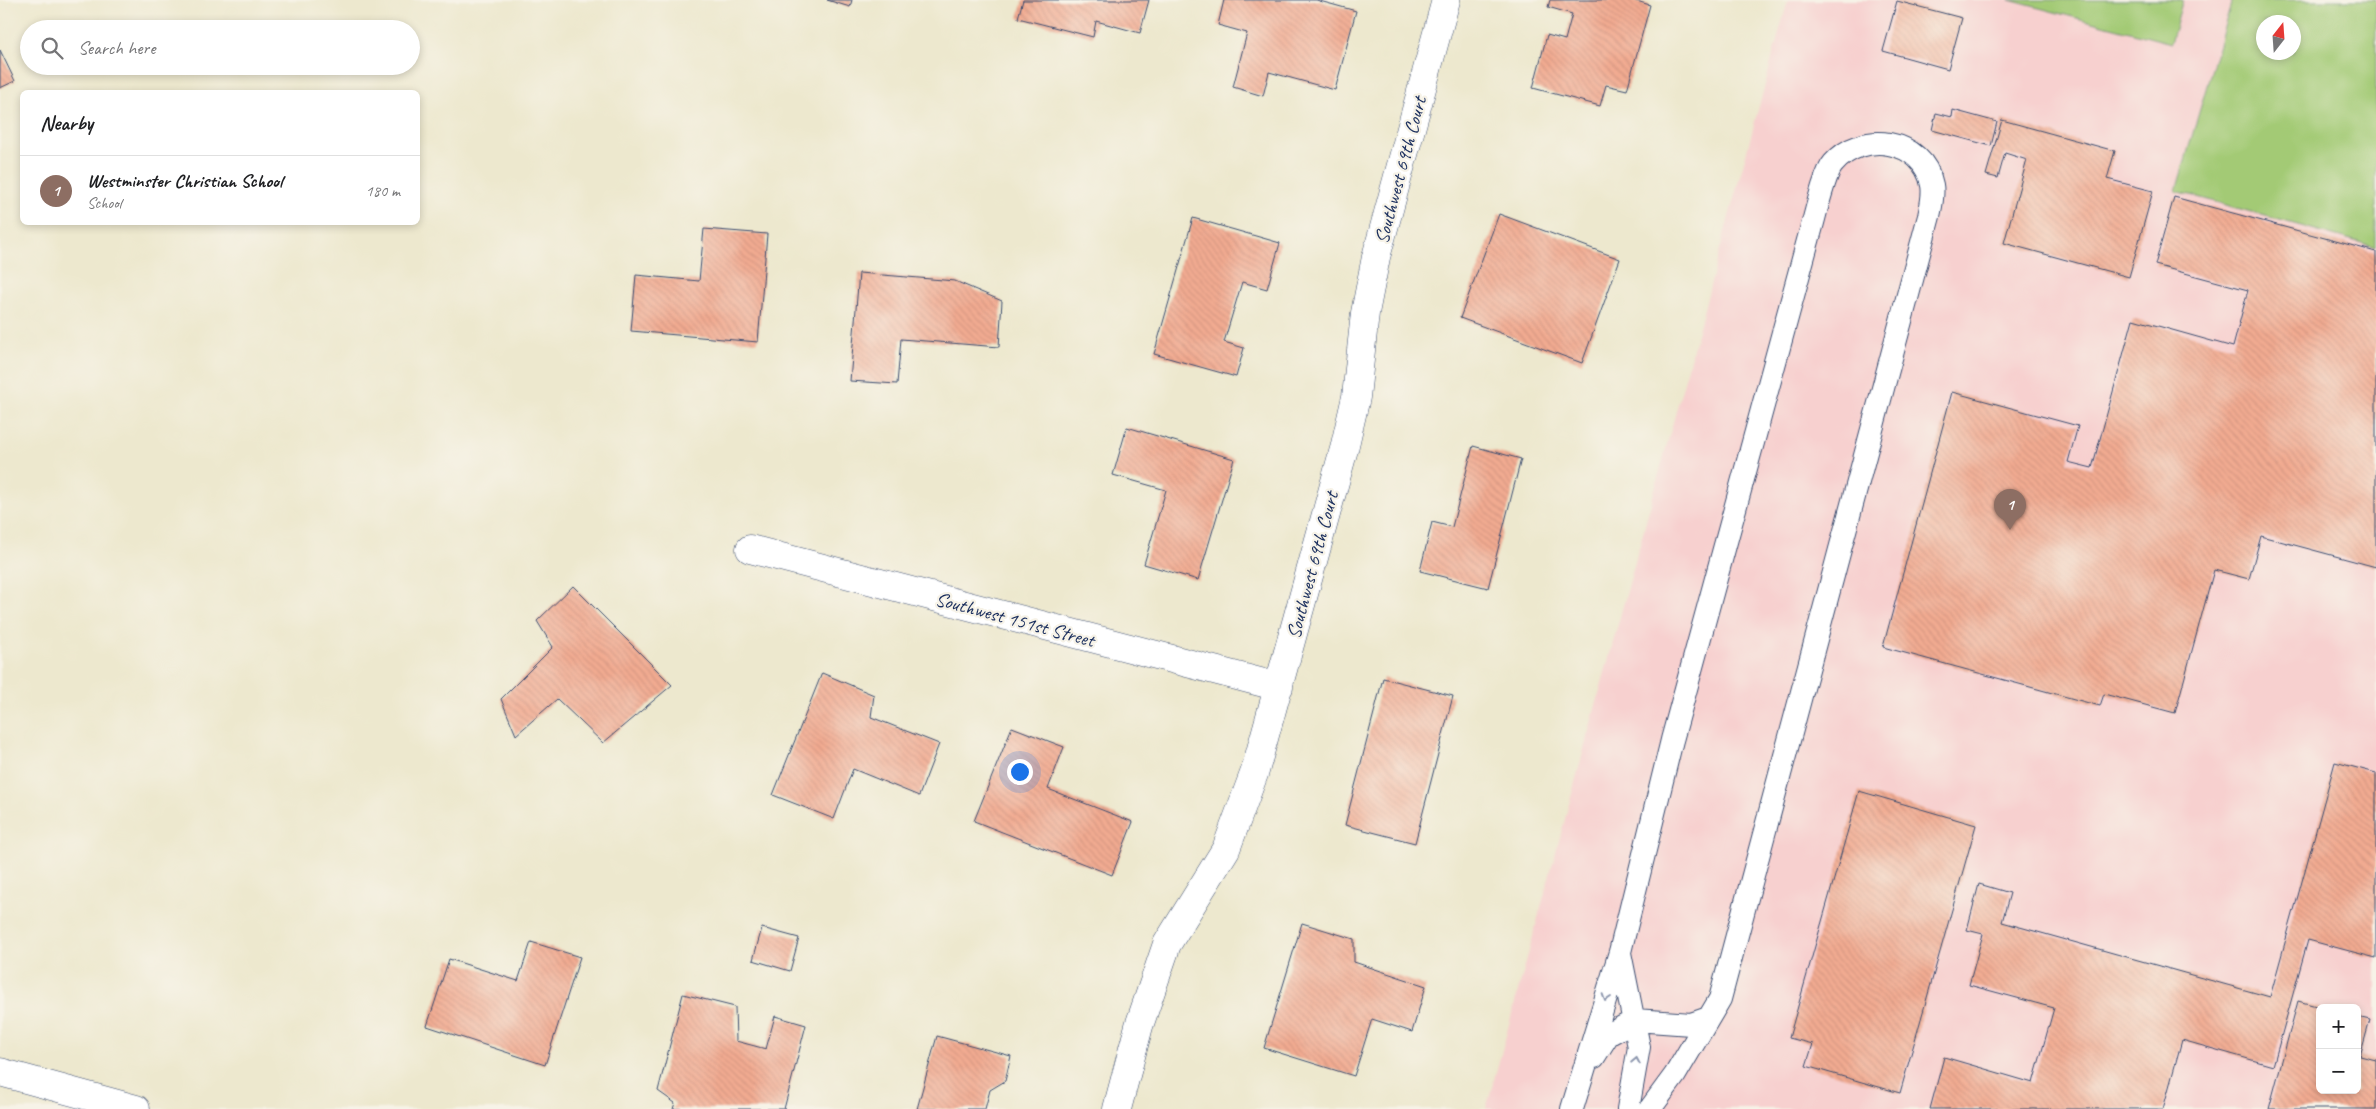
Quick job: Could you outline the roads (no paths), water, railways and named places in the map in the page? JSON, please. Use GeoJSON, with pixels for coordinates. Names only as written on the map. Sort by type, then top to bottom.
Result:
{"type":"FeatureCollection","features":[{"type":"Feature","properties":{"kind":"street","name":"Southwest 69th Court"},"geometry":{"type":"LineString","coordinates":[[1117,1109],[1139,1026],[1167,944],[1226,849],[1254,771],[1279,687],[1356,397],[1365,313],[1376,257],[1446,0]]}},
{"type":"Feature","properties":{"kind":"street","name":"Southwest 151st Street"},"geometry":{"type":"LineString","coordinates":[[750,549],[1279,687]]}},
{"type":"Feature","properties":{"kind":"street"},"geometry":{"type":"LineString","coordinates":[[0,1072],[136,1109]]}},
{"type":"Feature","properties":{"kind":"lane"},"geometry":{"type":"LineString","coordinates":[[1572,1109],[1620,952],[1672,740],[1830,166],[1844,152],[1858,145],[1877,142],[1899,146],[1914,156],[1929,175],[1933,186],[1929,216],[1720,999],[1675,1075],[1650,1109]]}},
{"type":"Feature","properties":{"kind":"lane"},"geometry":{"type":"LineString","coordinates":[[1620,952],[1639,1047],[1628,1109]]}},
{"type":"Feature","properties":{"kind":"lane"},"geometry":{"type":"LineString","coordinates":[[1581,1076],[1608,1035],[1635,1020],[1691,1024],[1708,1018]]}},
{"type":"Feature","properties":{"kind":"place","name":"Westminster Christian School"},"geometry":{"type":"Point","coordinates":[2010,530]}}]}
